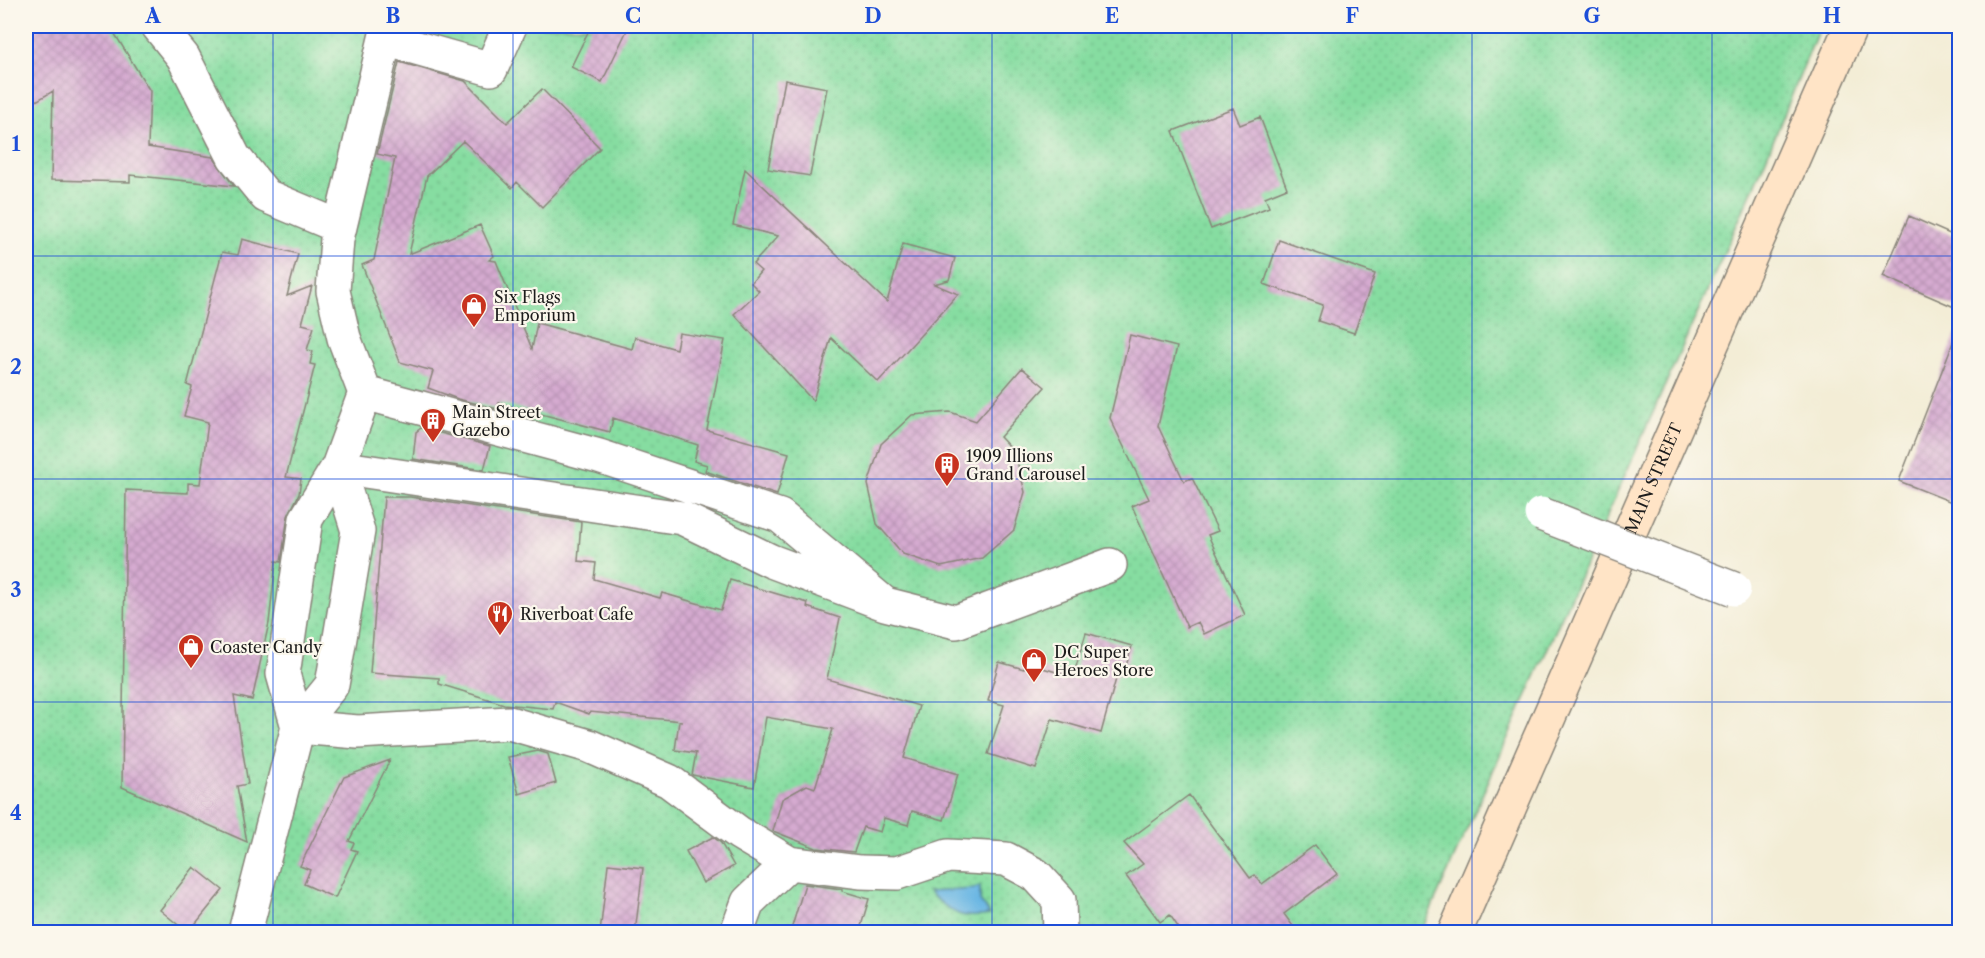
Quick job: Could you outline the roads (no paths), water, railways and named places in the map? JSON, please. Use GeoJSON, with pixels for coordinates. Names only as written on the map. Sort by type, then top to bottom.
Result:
{"type":"FeatureCollection","features":[{"type":"Feature","properties":{"kind":"main road","name":"MAIN STREET"},"geometry":{"type":"LineString","coordinates":[[1455,933],[1851,26]]}},
{"type":"Feature","properties":{"kind":"street"},"geometry":{"type":"LineString","coordinates":[[159,26],[183,57],[234,157],[266,196],[340,227]]}},
{"type":"Feature","properties":{"kind":"street"},"geometry":{"type":"LineString","coordinates":[[298,727],[283,674],[306,519],[338,466],[366,393],[344,338],[333,291],[340,227],[387,32],[491,69],[510,26]]}},
{"type":"Feature","properties":{"kind":"street"},"geometry":{"type":"LineString","coordinates":[[366,393],[599,456],[780,516],[885,604]]}},
{"type":"Feature","properties":{"kind":"street"},"geometry":{"type":"LineString","coordinates":[[338,466],[682,518],[771,561],[885,604],[956,622],[1110,565]]}},
{"type":"Feature","properties":{"kind":"street"},"geometry":{"type":"LineString","coordinates":[[245,933],[298,727],[332,685],[358,531],[338,466]]}},
{"type":"Feature","properties":{"kind":"street"},"geometry":{"type":"LineString","coordinates":[[1541,514],[1734,589]]}},
{"type":"Feature","properties":{"kind":"street"},"geometry":{"type":"LineString","coordinates":[[298,727],[358,732],[509,723],[521,726],[589,746],[669,781],[739,833],[789,863],[860,873],[897,873],[948,856],[1006,859],[1036,875],[1059,900],[1060,933]]}},
{"type":"Feature","properties":{"kind":"street"},"geometry":{"type":"LineString","coordinates":[[738,933],[748,902],[789,863]]}},
{"type":"Feature","properties":{"kind":"water"},"geometry":{"type":"Polygon","coordinates":[[[980,886],[980,901],[990,915],[970,916],[956,913],[928,892],[973,889],[980,886]]]}},
{"type":"Feature","properties":{"kind":"place","name":"Six Flags Emporium"},"geometry":{"type":"Point","coordinates":[474,329]}},
{"type":"Feature","properties":{"kind":"place","name":"Main Street Gazebo"},"geometry":{"type":"Point","coordinates":[433,444]}},
{"type":"Feature","properties":{"kind":"place","name":"1909 Illions Grand Carousel"},"geometry":{"type":"Point","coordinates":[947,488]}},
{"type":"Feature","properties":{"kind":"place","name":"Riverboat Cafe"},"geometry":{"type":"Point","coordinates":[500,637]}},
{"type":"Feature","properties":{"kind":"place","name":"Coaster Candy"},"geometry":{"type":"Point","coordinates":[191,670]}},
{"type":"Feature","properties":{"kind":"place","name":"DC Super Heroes Store"},"geometry":{"type":"Point","coordinates":[1034,684]}}]}
